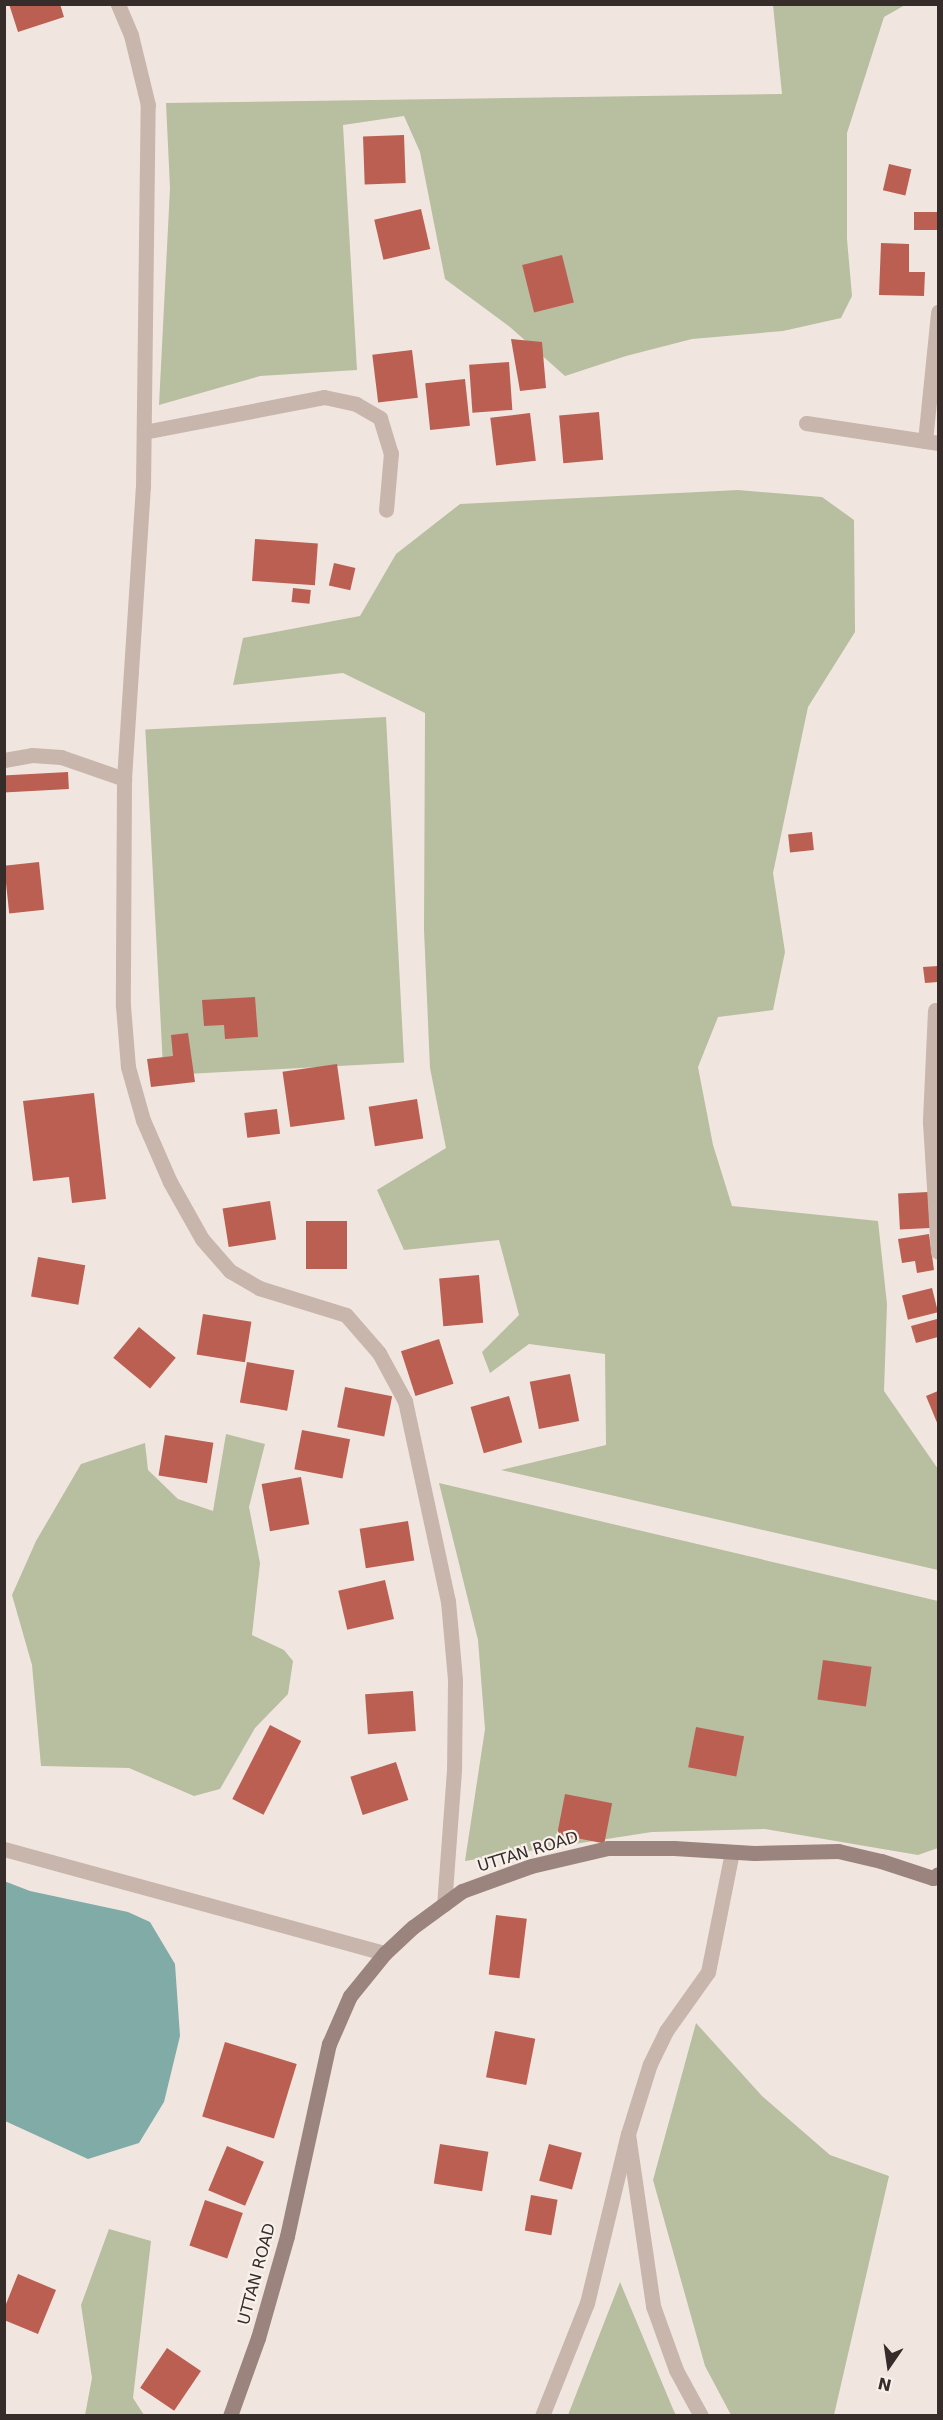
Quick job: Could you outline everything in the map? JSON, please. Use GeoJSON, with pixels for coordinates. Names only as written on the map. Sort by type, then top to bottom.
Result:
{"type":"FeatureCollection","features":[{"type":"Feature","properties":{"kind":"main road","name":"UTTAN ROAD"},"geometry":{"type":"LineString","coordinates":[[230,2415],[258,2338],[287,2236],[329,2044],[350,1996],[386,1953],[413,1927],[462,1891],[531,1866],[608,1848],[838,1851],[882,1861],[933,1878],[939,1874]]}},
{"type":"Feature","properties":{"kind":"street"},"geometry":{"type":"LineString","coordinates":[[118,4],[131,35],[148,105],[143,487],[124,779],[123,1006],[128,1067],[144,1120],[170,1182],[202,1239],[230,1271],[259,1288],[345,1315],[379,1353],[405,1401],[448,1601],[455,1680],[454,1770],[444,1905]]}},
{"type":"Feature","properties":{"kind":"street"},"geometry":{"type":"LineString","coordinates":[[806,423],[932,442],[939,312]]}},
{"type":"Feature","properties":{"kind":"street"},"geometry":{"type":"LineString","coordinates":[[144,432],[324,397],[356,404],[380,418],[391,453],[386,510]]}},
{"type":"Feature","properties":{"kind":"street"},"geometry":{"type":"LineString","coordinates":[[4,760],[32,755],[61,756],[124,779]]}},
{"type":"Feature","properties":{"kind":"street"},"geometry":{"type":"LineString","coordinates":[[935,1011],[930,1122],[939,1252]]}},
{"type":"Feature","properties":{"kind":"street"},"geometry":{"type":"LineString","coordinates":[[4,1849],[386,1953]]}},
{"type":"Feature","properties":{"kind":"street"},"geometry":{"type":"LineString","coordinates":[[542,2415],[587,2303],[628,2134],[650,2064],[666,2031],[708,1972],[732,1851]]}},
{"type":"Feature","properties":{"kind":"street"},"geometry":{"type":"LineString","coordinates":[[628,2134],[652,2306],[676,2370],[701,2415]]}},
{"type":"Feature","properties":{"kind":"green space"},"geometry":{"type":"Polygon","coordinates":[[[773,5],[905,5],[884,17],[847,133],[847,239],[852,296],[841,318],[783,331],[692,339],[626,356],[565,376],[510,327],[445,279],[420,152],[404,116],[343,125],[357,370],[260,376],[159,405],[170,188],[166,103],[782,94],[773,5]]]}},
{"type":"Feature","properties":{"kind":"green space"},"geometry":{"type":"Polygon","coordinates":[[[738,490],[822,497],[854,520],[855,632],[808,707],[773,873],[785,952],[773,1010],[718,1017],[698,1067],[713,1145],[732,1206],[878,1221],[887,1304],[884,1391],[938,1469],[938,1570],[501,1470],[606,1445],[605,1354],[529,1344],[490,1373],[482,1352],[519,1315],[499,1240],[404,1250],[377,1190],[446,1148],[430,1068],[424,930],[425,713],[343,673],[233,685],[243,638],[360,616],[396,554],[460,504],[738,490]]]}},
{"type":"Feature","properties":{"kind":"green space"},"geometry":{"type":"Polygon","coordinates":[[[386,717],[404,1063],[163,1075],[145,730],[386,717]]]}},
{"type":"Feature","properties":{"kind":"green space"},"geometry":{"type":"Polygon","coordinates":[[[226,1434],[265,1444],[249,1507],[260,1563],[252,1635],[284,1650],[293,1661],[288,1694],[255,1728],[220,1789],[194,1796],[129,1768],[41,1766],[32,1665],[12,1595],[36,1541],[81,1464],[145,1443],[148,1470],[178,1499],[213,1511],[226,1434]]]}},
{"type":"Feature","properties":{"kind":"green space"},"geometry":{"type":"Polygon","coordinates":[[[439,1483],[938,1601],[938,1848],[918,1855],[765,1829],[652,1832],[465,1861],[485,1729],[478,1640],[439,1483]]]}},
{"type":"Feature","properties":{"kind":"green space"},"geometry":{"type":"Polygon","coordinates":[[[696,2023],[762,2096],[830,2155],[889,2176],[834,2415],[731,2415],[705,2366],[653,2180],[696,2023]]]}},
{"type":"Feature","properties":{"kind":"green space"},"geometry":{"type":"Polygon","coordinates":[[[109,2229],[151,2241],[133,2398],[144,2415],[85,2415],[92,2378],[81,2305],[109,2229]]]}},
{"type":"Feature","properties":{"kind":"green space"},"geometry":{"type":"Polygon","coordinates":[[[620,2282],[673,2409],[676,2415],[568,2415],[620,2282]]]}},
{"type":"Feature","properties":{"kind":"water"},"geometry":{"type":"Polygon","coordinates":[[[4,1881],[30,1891],[128,1912],[150,1922],[175,1964],[180,2036],[164,2102],[139,2143],[88,2159],[5,2121],[4,1881]]]}},
{"type":"Feature","properties":{"kind":"building"},"geometry":{"type":"Polygon","coordinates":[[[9,4],[60,4],[64,17],[18,32],[9,4]]]}},
{"type":"Feature","properties":{"kind":"building"},"geometry":{"type":"Polygon","coordinates":[[[404,135],[406,183],[365,184],[363,136],[404,135]]]}},
{"type":"Feature","properties":{"kind":"building"},"geometry":{"type":"Polygon","coordinates":[[[889,164],[911,169],[905,195],[883,190],[889,164]]]}},
{"type":"Feature","properties":{"kind":"building"},"geometry":{"type":"Polygon","coordinates":[[[421,209],[430,249],[383,260],[374,220],[421,209]]]}},
{"type":"Feature","properties":{"kind":"building"},"geometry":{"type":"Polygon","coordinates":[[[914,212],[938,212],[938,230],[914,230],[914,212]]]}},
{"type":"Feature","properties":{"kind":"building"},"geometry":{"type":"Polygon","coordinates":[[[881,243],[909,244],[909,272],[925,272],[924,296],[879,295],[881,243]]]}},
{"type":"Feature","properties":{"kind":"building"},"geometry":{"type":"Polygon","coordinates":[[[562,255],[574,303],[534,312],[522,265],[562,255]]]}},
{"type":"Feature","properties":{"kind":"building"},"geometry":{"type":"Polygon","coordinates":[[[511,339],[542,342],[546,388],[520,391],[511,339]]]}},
{"type":"Feature","properties":{"kind":"building"},"geometry":{"type":"Polygon","coordinates":[[[412,350],[418,398],[378,403],[372,355],[412,350]]]}},
{"type":"Feature","properties":{"kind":"building"},"geometry":{"type":"Polygon","coordinates":[[[509,362],[512,410],[472,413],[469,365],[509,362]]]}},
{"type":"Feature","properties":{"kind":"building"},"geometry":{"type":"Polygon","coordinates":[[[465,379],[470,426],[430,430],[425,383],[465,379]]]}},
{"type":"Feature","properties":{"kind":"building"},"geometry":{"type":"Polygon","coordinates":[[[599,412],[603,460],[563,463],[559,415],[599,412]]]}},
{"type":"Feature","properties":{"kind":"building"},"geometry":{"type":"Polygon","coordinates":[[[530,413],[536,461],[496,466],[490,418],[530,413]]]}},
{"type":"Feature","properties":{"kind":"building"},"geometry":{"type":"Polygon","coordinates":[[[255,539],[318,543],[315,585],[252,581],[255,539]]]}},
{"type":"Feature","properties":{"kind":"building"},"geometry":{"type":"Polygon","coordinates":[[[334,563],[355,568],[350,590],[329,585],[334,563]]]}},
{"type":"Feature","properties":{"kind":"building"},"geometry":{"type":"Polygon","coordinates":[[[293,588],[311,590],[309,604],[292,602],[293,588]]]}},
{"type":"Feature","properties":{"kind":"building"},"geometry":{"type":"Polygon","coordinates":[[[68,772],[69,789],[4,792],[4,775],[68,772]]]}},
{"type":"Feature","properties":{"kind":"building"},"geometry":{"type":"Polygon","coordinates":[[[812,832],[814,850],[790,852],[788,835],[812,832]]]}},
{"type":"Feature","properties":{"kind":"building"},"geometry":{"type":"Polygon","coordinates":[[[39,862],[44,910],[9,913],[4,866],[39,862]]]}},
{"type":"Feature","properties":{"kind":"building"},"geometry":{"type":"Polygon","coordinates":[[[938,966],[938,982],[925,983],[923,967],[938,966]]]}},
{"type":"Feature","properties":{"kind":"building"},"geometry":{"type":"Polygon","coordinates":[[[255,997],[258,1037],[225,1039],[224,1025],[204,1026],[202,1000],[255,997]]]}},
{"type":"Feature","properties":{"kind":"building"},"geometry":{"type":"Polygon","coordinates":[[[188,1033],[195,1082],[151,1087],[147,1059],[173,1056],[171,1035],[188,1033]]]}},
{"type":"Feature","properties":{"kind":"building"},"geometry":{"type":"Polygon","coordinates":[[[337,1064],[345,1119],[290,1127],[283,1072],[337,1064]]]}},
{"type":"Feature","properties":{"kind":"building"},"geometry":{"type":"Polygon","coordinates":[[[94,1093],[106,1199],[72,1203],[69,1177],[33,1181],[23,1101],[94,1093]]]}},
{"type":"Feature","properties":{"kind":"building"},"geometry":{"type":"Polygon","coordinates":[[[417,1099],[423,1139],[375,1146],[369,1107],[417,1099]]]}},
{"type":"Feature","properties":{"kind":"building"},"geometry":{"type":"Polygon","coordinates":[[[277,1109],[280,1134],[247,1138],[244,1113],[277,1109]]]}},
{"type":"Feature","properties":{"kind":"building"},"geometry":{"type":"Polygon","coordinates":[[[928,1192],[930,1228],[900,1230],[898,1194],[928,1192]]]}},
{"type":"Feature","properties":{"kind":"building"},"geometry":{"type":"Polygon","coordinates":[[[270,1201],[276,1240],[229,1247],[223,1209],[270,1201]]]}},
{"type":"Feature","properties":{"kind":"building"},"geometry":{"type":"Polygon","coordinates":[[[306,1221],[347,1221],[347,1269],[306,1269],[306,1221]]]}},
{"type":"Feature","properties":{"kind":"building"},"geometry":{"type":"Polygon","coordinates":[[[929,1234],[934,1270],[917,1273],[915,1261],[902,1263],[898,1239],[929,1234]]]}},
{"type":"Feature","properties":{"kind":"building"},"geometry":{"type":"Polygon","coordinates":[[[38,1257],[85,1265],[78,1305],[31,1296],[38,1257]]]}},
{"type":"Feature","properties":{"kind":"building"},"geometry":{"type":"Polygon","coordinates":[[[479,1275],[483,1323],[443,1326],[439,1278],[479,1275]]]}},
{"type":"Feature","properties":{"kind":"building"},"geometry":{"type":"Polygon","coordinates":[[[932,1288],[938,1312],[908,1320],[902,1295],[932,1288]]]}},
{"type":"Feature","properties":{"kind":"building"},"geometry":{"type":"Polygon","coordinates":[[[203,1314],[251,1322],[245,1362],[197,1354],[203,1314]]]}},
{"type":"Feature","properties":{"kind":"building"},"geometry":{"type":"Polygon","coordinates":[[[937,1319],[938,1337],[916,1343],[911,1326],[937,1319]]]}},
{"type":"Feature","properties":{"kind":"building"},"geometry":{"type":"Polygon","coordinates":[[[139,1327],[176,1358],[150,1388],[113,1358],[139,1327]]]}},
{"type":"Feature","properties":{"kind":"building"},"geometry":{"type":"Polygon","coordinates":[[[439,1339],[454,1384],[415,1396],[401,1351],[439,1339]]]}},
{"type":"Feature","properties":{"kind":"building"},"geometry":{"type":"Polygon","coordinates":[[[247,1362],[294,1370],[287,1411],[240,1402],[247,1362]]]}},
{"type":"Feature","properties":{"kind":"building"},"geometry":{"type":"Polygon","coordinates":[[[570,1374],[579,1421],[539,1429],[530,1382],[570,1374]]]}},
{"type":"Feature","properties":{"kind":"building"},"geometry":{"type":"Polygon","coordinates":[[[345,1387],[392,1396],[384,1436],[337,1427],[345,1387]]]}},
{"type":"Feature","properties":{"kind":"building"},"geometry":{"type":"Polygon","coordinates":[[[938,1391],[938,1425],[926,1396],[938,1391]]]}},
{"type":"Feature","properties":{"kind":"building"},"geometry":{"type":"Polygon","coordinates":[[[509,1396],[522,1442],[484,1453],[471,1407],[509,1396]]]}},
{"type":"Feature","properties":{"kind":"building"},"geometry":{"type":"Polygon","coordinates":[[[302,1430],[350,1439],[342,1479],[294,1469],[302,1430]]]}},
{"type":"Feature","properties":{"kind":"building"},"geometry":{"type":"Polygon","coordinates":[[[165,1435],[213,1443],[207,1483],[159,1475],[165,1435]]]}},
{"type":"Feature","properties":{"kind":"building"},"geometry":{"type":"Polygon","coordinates":[[[301,1477],[309,1524],[270,1531],[262,1484],[301,1477]]]}},
{"type":"Feature","properties":{"kind":"building"},"geometry":{"type":"Polygon","coordinates":[[[408,1521],[414,1561],[366,1568],[360,1529],[408,1521]]]}},
{"type":"Feature","properties":{"kind":"building"},"geometry":{"type":"Polygon","coordinates":[[[385,1580],[394,1619],[347,1630],[338,1591],[385,1580]]]}},
{"type":"Feature","properties":{"kind":"building"},"geometry":{"type":"Polygon","coordinates":[[[823,1660],[872,1667],[866,1706],[817,1700],[823,1660]]]}},
{"type":"Feature","properties":{"kind":"building"},"geometry":{"type":"Polygon","coordinates":[[[413,1691],[416,1731],[368,1734],[365,1694],[413,1691]]]}},
{"type":"Feature","properties":{"kind":"building"},"geometry":{"type":"Polygon","coordinates":[[[270,1725],[301,1741],[264,1815],[232,1799],[270,1725]]]}},
{"type":"Feature","properties":{"kind":"building"},"geometry":{"type":"Polygon","coordinates":[[[696,1727],[744,1736],[736,1777],[688,1767],[696,1727]]]}},
{"type":"Feature","properties":{"kind":"building"},"geometry":{"type":"Polygon","coordinates":[[[396,1762],[408,1800],[363,1815],[350,1777],[396,1762]]]}},
{"type":"Feature","properties":{"kind":"building"},"geometry":{"type":"Polygon","coordinates":[[[565,1794],[612,1803],[604,1843],[557,1834],[565,1794]]]}},
{"type":"Feature","properties":{"kind":"building"},"geometry":{"type":"Polygon","coordinates":[[[496,1915],[527,1919],[519,1978],[489,1975],[496,1915]]]}},
{"type":"Feature","properties":{"kind":"building"},"geometry":{"type":"Polygon","coordinates":[[[495,2031],[535,2039],[526,2085],[486,2077],[495,2031]]]}},
{"type":"Feature","properties":{"kind":"building"},"geometry":{"type":"Polygon","coordinates":[[[225,2042],[297,2064],[274,2139],[202,2117],[225,2042]]]}},
{"type":"Feature","properties":{"kind":"building"},"geometry":{"type":"Polygon","coordinates":[[[440,2144],[488,2152],[482,2191],[434,2184],[440,2144]]]}},
{"type":"Feature","properties":{"kind":"building"},"geometry":{"type":"Polygon","coordinates":[[[549,2144],[582,2153],[572,2190],[539,2181],[549,2144]]]}},
{"type":"Feature","properties":{"kind":"building"},"geometry":{"type":"Polygon","coordinates":[[[227,2146],[264,2162],[245,2206],[208,2190],[227,2146]]]}},
{"type":"Feature","properties":{"kind":"building"},"geometry":{"type":"Polygon","coordinates":[[[531,2195],[558,2200],[551,2235],[525,2230],[531,2195]]]}},
{"type":"Feature","properties":{"kind":"building"},"geometry":{"type":"Polygon","coordinates":[[[205,2200],[243,2213],[227,2258],[189,2245],[205,2200]]]}},
{"type":"Feature","properties":{"kind":"building"},"geometry":{"type":"Polygon","coordinates":[[[18,2274],[56,2290],[38,2334],[4,2320],[4,2309],[18,2274]]]}},
{"type":"Feature","properties":{"kind":"building"},"geometry":{"type":"Polygon","coordinates":[[[167,2348],[201,2371],[174,2411],[140,2388],[167,2348]]]}}]}
